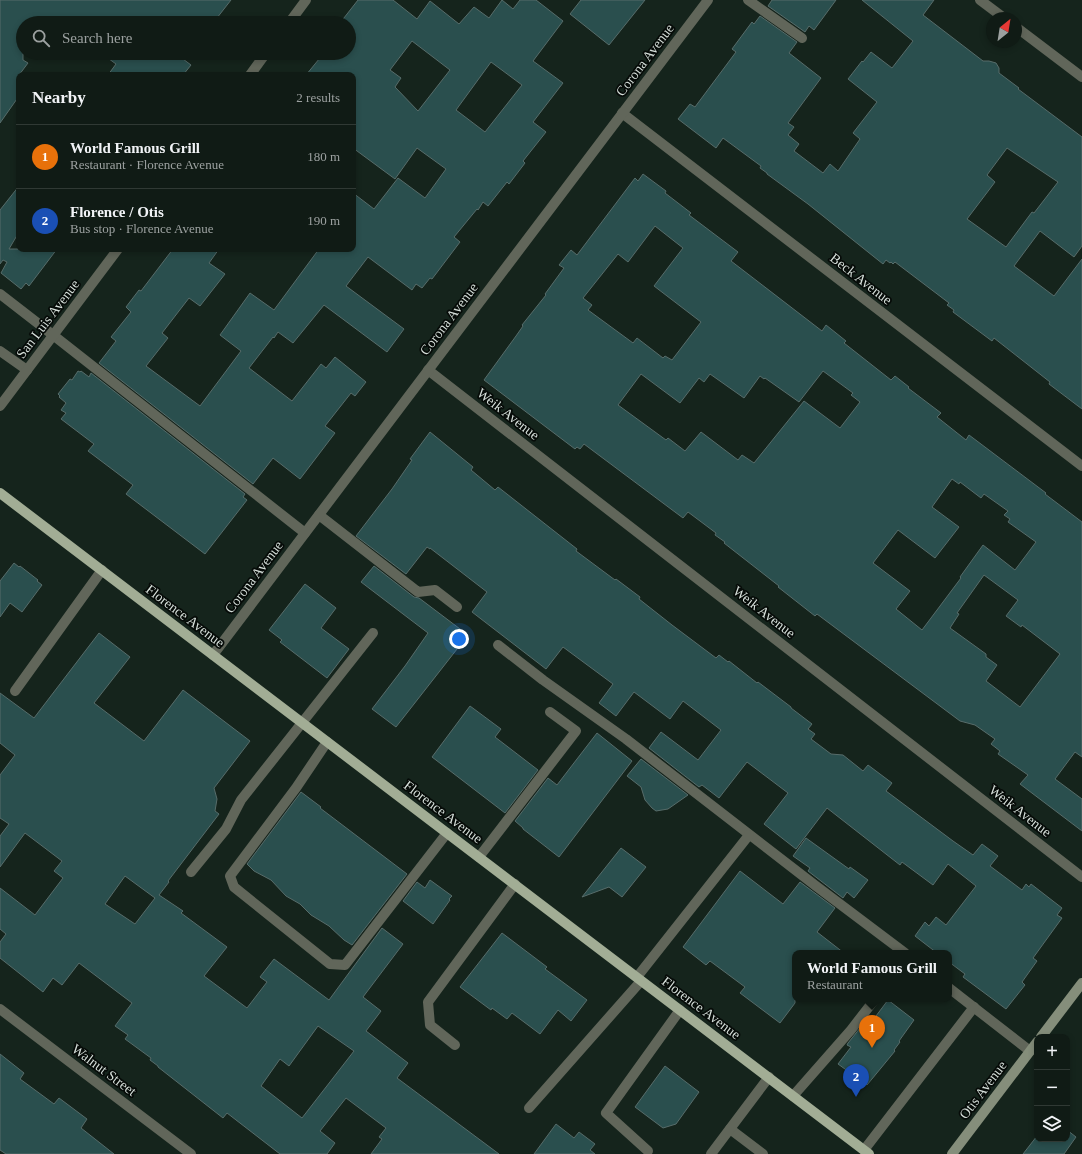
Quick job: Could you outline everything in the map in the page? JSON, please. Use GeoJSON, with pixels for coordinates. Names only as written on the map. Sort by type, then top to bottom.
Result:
{"type":"FeatureCollection","features":[{"type":"Feature","properties":{"kind":"main road","name":"Florence Avenue"},"geometry":{"type":"LineString","coordinates":[[0,493],[866,1152]]}},
{"type":"Feature","properties":{"kind":"street"},"geometry":{"type":"LineString","coordinates":[[294,16],[306,0]]}},
{"type":"Feature","properties":{"kind":"street","name":"Corona Avenue"},"geometry":{"type":"LineString","coordinates":[[213,655],[708,0]]}},
{"type":"Feature","properties":{"kind":"street"},"geometry":{"type":"LineString","coordinates":[[748,0],[802,38]]}},
{"type":"Feature","properties":{"kind":"street"},"geometry":{"type":"LineString","coordinates":[[980,0],[996,12]]}},
{"type":"Feature","properties":{"kind":"street"},"geometry":{"type":"LineString","coordinates":[[1022,32],[1082,77]]}},
{"type":"Feature","properties":{"kind":"street"},"geometry":{"type":"LineString","coordinates":[[252,72],[261,60]]}},
{"type":"Feature","properties":{"kind":"street","name":"Beck Avenue"},"geometry":{"type":"LineString","coordinates":[[622,113],[1082,466]]}},
{"type":"Feature","properties":{"kind":"street","name":"San Luis Avenue"},"geometry":{"type":"LineString","coordinates":[[0,406],[116,252]]}},
{"type":"Feature","properties":{"kind":"street"},"geometry":{"type":"LineString","coordinates":[[0,294],[53,334],[305,533]]}},
{"type":"Feature","properties":{"kind":"street"},"geometry":{"type":"LineString","coordinates":[[0,351],[27,370]]}},
{"type":"Feature","properties":{"kind":"street","name":"Weik Avenue"},"geometry":{"type":"LineString","coordinates":[[428,370],[1082,877]]}},
{"type":"Feature","properties":{"kind":"street"},"geometry":{"type":"LineString","coordinates":[[319,515],[418,592],[435,590],[458,607]]}},
{"type":"Feature","properties":{"kind":"street"},"geometry":{"type":"LineString","coordinates":[[15,691],[102,570]]}},
{"type":"Feature","properties":{"kind":"street"},"geometry":{"type":"LineString","coordinates":[[191,872],[226,829],[241,800],[373,633]]}},
{"type":"Feature","properties":{"kind":"street"},"geometry":{"type":"LineString","coordinates":[[498,645],[543,680],[626,740],[901,950]]}},
{"type":"Feature","properties":{"kind":"street"},"geometry":{"type":"LineString","coordinates":[[479,857],[576,731],[550,712]]}},
{"type":"Feature","properties":{"kind":"street"},"geometry":{"type":"LineString","coordinates":[[327,742],[296,788],[230,876],[234,888],[330,964],[345,965],[448,833]]}},
{"type":"Feature","properties":{"kind":"street"},"geometry":{"type":"LineString","coordinates":[[529,1108],[639,979],[749,835]]}},
{"type":"Feature","properties":{"kind":"street"},"geometry":{"type":"LineString","coordinates":[[455,1046],[430,1025],[428,1002],[515,884]]}},
{"type":"Feature","properties":{"kind":"street"},"geometry":{"type":"LineString","coordinates":[[1043,1034],[1082,983]]}},
{"type":"Feature","properties":{"kind":"street"},"geometry":{"type":"LineString","coordinates":[[952,990],[1030,1051]]}},
{"type":"Feature","properties":{"kind":"street"},"geometry":{"type":"LineString","coordinates":[[792,1096],[852,1030],[873,1002]]}},
{"type":"Feature","properties":{"kind":"street"},"geometry":{"type":"LineString","coordinates":[[866,1152],[974,1007]]}},
{"type":"Feature","properties":{"kind":"street","name":"Walnut Street"},"geometry":{"type":"LineString","coordinates":[[0,1009],[191,1154]]}},
{"type":"Feature","properties":{"kind":"street"},"geometry":{"type":"LineString","coordinates":[[648,1151],[606,1114],[680,1010]]}},
{"type":"Feature","properties":{"kind":"street","name":"Otis Avenue"},"geometry":{"type":"LineString","coordinates":[[952,1154],[1034,1046]]}},
{"type":"Feature","properties":{"kind":"street"},"geometry":{"type":"LineString","coordinates":[[711,1154],[769,1077]]}},
{"type":"Feature","properties":{"kind":"street"},"geometry":{"type":"LineString","coordinates":[[730,1129],[763,1154]]}},
{"type":"Feature","properties":{"kind":"building"},"geometry":{"type":"Polygon","coordinates":[[[0,0],[231,0],[218,16],[16,16],[16,60],[23,60],[28,63],[21,72],[16,72],[16,100],[0,123],[0,0]]]}},
{"type":"Feature","properties":{"kind":"building"},"geometry":{"type":"Polygon","coordinates":[[[358,0],[393,0],[417,19],[430,1],[459,24],[474,7],[489,18],[502,0],[513,9],[520,0],[536,0],[563,21],[533,61],[563,83],[533,122],[546,132],[523,161],[525,163],[509,184],[507,182],[488,206],[483,202],[478,210],[477,209],[454,237],[460,242],[432,279],[430,278],[422,288],[416,284],[412,290],[368,257],[346,286],[404,329],[387,352],[324,305],[293,343],[278,332],[249,368],[292,401],[321,364],[326,368],[335,357],[366,382],[355,396],[351,393],[325,426],[335,433],[300,479],[273,458],[253,484],[99,363],[116,341],[111,337],[131,312],[126,307],[139,290],[141,291],[171,252],[217,252],[209,263],[225,274],[200,306],[189,298],[162,333],[168,338],[146,366],[200,406],[241,351],[220,335],[250,293],[274,310],[317,252],[356,252],[356,195],[374,209],[398,178],[425,198],[446,169],[417,148],[395,179],[356,150],[356,72],[308,72],[318,60],[356,60],[356,16],[345,16],[358,0]],[[412,41],[390,70],[401,78],[395,87],[418,111],[450,70],[412,41]],[[491,62],[456,110],[485,132],[522,85],[491,62]]]}},
{"type":"Feature","properties":{"kind":"building"},"geometry":{"type":"Polygon","coordinates":[[[581,0],[645,0],[609,45],[570,14],[581,0]]]}},
{"type":"Feature","properties":{"kind":"building"},"geometry":{"type":"Polygon","coordinates":[[[772,0],[836,0],[814,30],[809,26],[805,32],[768,6],[772,0]]]}},
{"type":"Feature","properties":{"kind":"building"},"geometry":{"type":"Polygon","coordinates":[[[862,0],[934,0],[923,15],[983,61],[996,63],[999,68],[999,73],[1082,137],[1082,246],[1074,257],[1040,231],[1014,266],[1054,296],[1082,259],[1082,409],[1049,384],[1050,382],[994,338],[992,341],[953,312],[954,310],[947,305],[949,303],[895,262],[893,264],[886,260],[883,264],[808,204],[767,174],[760,168],[761,166],[723,138],[716,148],[678,119],[690,104],[695,107],[736,52],[732,49],[752,22],[754,24],[760,16],[797,42],[789,53],[821,78],[788,123],[794,127],[788,135],[799,144],[794,151],[823,173],[830,164],[838,171],[860,139],[853,133],[877,102],[848,79],[871,52],[892,68],[913,41],[862,0]],[[1007,148],[987,175],[995,182],[967,219],[1006,247],[1032,212],[1034,213],[1058,182],[1007,148]]]}},
{"type":"Feature","properties":{"kind":"building"},"geometry":{"type":"Polygon","coordinates":[[[111,60],[184,60],[191,65],[185,72],[110,72],[116,64],[111,60]]]}},
{"type":"Feature","properties":{"kind":"building"},"geometry":{"type":"Polygon","coordinates":[[[643,174],[666,191],[665,193],[691,213],[689,215],[738,252],[731,261],[822,331],[826,325],[846,341],[844,343],[891,380],[895,376],[909,387],[908,388],[941,413],[937,417],[966,440],[969,435],[1082,522],[1082,757],[1075,752],[1055,779],[1082,799],[1082,831],[1020,784],[1028,775],[998,754],[1000,751],[991,744],[995,739],[975,725],[960,721],[817,614],[815,616],[724,543],[725,542],[715,535],[716,533],[688,512],[683,518],[584,444],[580,449],[577,447],[575,449],[484,380],[564,268],[559,265],[571,250],[577,255],[635,178],[638,181],[643,174]],[[655,226],[628,262],[618,254],[583,298],[592,305],[588,310],[633,343],[637,338],[663,358],[665,356],[672,360],[701,322],[654,286],[683,248],[655,226]],[[823,371],[799,402],[760,376],[744,398],[710,374],[704,382],[699,378],[680,403],[641,374],[618,405],[666,440],[668,438],[685,451],[701,432],[738,460],[742,455],[754,463],[804,401],[840,428],[860,402],[851,395],[853,393],[823,371]],[[952,479],[932,507],[959,527],[935,558],[898,530],[873,563],[910,591],[896,609],[922,630],[961,578],[960,577],[983,545],[1015,570],[1036,542],[1008,522],[1010,519],[1004,515],[1008,511],[984,494],[981,498],[960,482],[959,484],[952,479]],[[984,575],[957,613],[959,614],[950,628],[986,654],[986,657],[997,665],[986,681],[1020,707],[1060,654],[1022,625],[1021,627],[1006,616],[1018,600],[984,575]]]}},
{"type":"Feature","properties":{"kind":"building"},"geometry":{"type":"Polygon","coordinates":[[[16,190],[16,237],[9,249],[16,249],[16,252],[55,252],[29,286],[26,283],[21,289],[1,273],[7,262],[3,260],[0,264],[0,210],[16,190]]]}},
{"type":"Feature","properties":{"kind":"building"},"geometry":{"type":"Polygon","coordinates":[[[78,371],[81,371],[89,377],[91,373],[245,494],[243,497],[247,500],[205,554],[126,494],[133,485],[88,451],[94,444],[61,419],[66,413],[61,410],[66,403],[59,397],[60,396],[58,394],[70,379],[72,380],[78,371]]]}},
{"type":"Feature","properties":{"kind":"building"},"geometry":{"type":"Polygon","coordinates":[[[430,432],[473,467],[471,470],[495,490],[498,487],[577,549],[576,551],[640,597],[639,599],[672,625],[716,658],[719,655],[728,662],[729,661],[791,707],[812,724],[808,729],[815,734],[811,739],[831,754],[843,755],[863,771],[868,765],[892,783],[886,791],[953,841],[973,855],[982,844],[998,856],[990,866],[1022,890],[1026,884],[1029,887],[1031,884],[1062,908],[1057,915],[1062,918],[1033,958],[1037,961],[1022,982],[1025,985],[1006,1009],[963,977],[965,974],[952,964],[952,950],[933,950],[915,936],[925,922],[929,926],[936,917],[946,925],[976,886],[948,864],[933,885],[902,862],[900,865],[827,808],[796,849],[764,824],[788,793],[747,762],[719,798],[702,785],[699,787],[649,748],[661,732],[698,760],[721,730],[683,701],[670,719],[634,692],[616,716],[599,703],[613,684],[563,647],[546,669],[472,612],[487,592],[430,548],[427,547],[406,574],[356,536],[392,489],[412,460],[410,459],[430,432]]]}},
{"type":"Feature","properties":{"kind":"building"},"geometry":{"type":"Polygon","coordinates":[[[14,563],[38,580],[37,581],[42,585],[22,612],[10,603],[0,617],[0,581],[14,563]]]}},
{"type":"Feature","properties":{"kind":"building"},"geometry":{"type":"Polygon","coordinates":[[[374,566],[414,597],[419,598],[468,635],[396,727],[372,709],[428,633],[361,582],[374,566]]]}},
{"type":"Feature","properties":{"kind":"building"},"geometry":{"type":"Polygon","coordinates":[[[305,584],[336,608],[321,628],[349,649],[327,678],[280,642],[282,640],[269,630],[305,584]]]}},
{"type":"Feature","properties":{"kind":"building"},"geometry":{"type":"Polygon","coordinates":[[[99,633],[130,657],[94,703],[144,741],[183,690],[250,741],[214,788],[217,799],[215,811],[219,814],[159,895],[183,911],[181,913],[227,947],[204,976],[247,1008],[267,982],[260,977],[274,959],[329,1000],[382,928],[403,944],[363,997],[381,1011],[366,1031],[408,1063],[397,1078],[499,1154],[371,1154],[382,1139],[379,1137],[386,1128],[346,1098],[320,1131],[335,1143],[327,1154],[280,1154],[227,1113],[223,1118],[158,1067],[150,1060],[151,1058],[125,1039],[128,1035],[115,1026],[132,1003],[79,963],[62,985],[53,978],[43,992],[0,958],[0,942],[6,934],[0,929],[0,888],[35,915],[63,878],[54,871],[62,861],[25,833],[0,867],[0,836],[9,824],[0,818],[0,775],[15,755],[0,743],[0,693],[34,718],[99,633]],[[125,876],[105,904],[135,924],[155,898],[125,876]],[[318,1026],[289,1066],[280,1059],[261,1086],[302,1118],[354,1051],[318,1026]]]}},
{"type":"Feature","properties":{"kind":"building"},"geometry":{"type":"Polygon","coordinates":[[[470,706],[501,729],[495,737],[538,770],[505,813],[432,757],[470,706]]]}},
{"type":"Feature","properties":{"kind":"building"},"geometry":{"type":"Polygon","coordinates":[[[597,733],[632,761],[559,857],[515,821],[548,778],[557,785],[597,733]]]}},
{"type":"Feature","properties":{"kind":"building"},"geometry":{"type":"Polygon","coordinates":[[[641,759],[688,795],[668,809],[656,811],[652,808],[645,800],[641,787],[627,776],[641,759]]]}},
{"type":"Feature","properties":{"kind":"building"},"geometry":{"type":"Polygon","coordinates":[[[301,792],[407,874],[352,945],[344,940],[329,926],[311,915],[300,904],[286,896],[271,880],[254,871],[247,864],[301,792]]]}},
{"type":"Feature","properties":{"kind":"building"},"geometry":{"type":"Polygon","coordinates":[[[806,838],[849,869],[850,867],[868,880],[854,898],[847,892],[843,898],[808,871],[810,868],[793,856],[806,838]]]}},
{"type":"Feature","properties":{"kind":"building"},"geometry":{"type":"Polygon","coordinates":[[[621,848],[646,867],[622,897],[609,887],[582,897],[621,848]]]}},
{"type":"Feature","properties":{"kind":"building"},"geometry":{"type":"Polygon","coordinates":[[[740,871],[783,904],[800,882],[835,908],[817,932],[840,950],[792,950],[792,1002],[795,1003],[780,1023],[740,993],[745,987],[710,961],[706,965],[683,947],[740,871]]]}},
{"type":"Feature","properties":{"kind":"building"},"geometry":{"type":"Polygon","coordinates":[[[430,880],[452,896],[433,924],[403,901],[417,882],[425,888],[430,880]]]}},
{"type":"Feature","properties":{"kind":"building"},"geometry":{"type":"Polygon","coordinates":[[[502,933],[547,967],[545,969],[587,1000],[571,1021],[558,1010],[540,1034],[512,1013],[507,1019],[492,1008],[491,1010],[460,987],[502,933]]]}},
{"type":"Feature","properties":{"kind":"building"},"geometry":{"type":"Polygon","coordinates":[[[886,1002],[891,1002],[914,1020],[899,1041],[900,1042],[894,1050],[895,1051],[867,1085],[838,1064],[851,1047],[847,1045],[848,1043],[869,1017],[873,1020],[886,1002]]]}},
{"type":"Feature","properties":{"kind":"building"},"geometry":{"type":"Polygon","coordinates":[[[0,1054],[24,1073],[20,1079],[54,1104],[59,1098],[87,1119],[81,1128],[114,1154],[6,1154],[0,1150],[0,1054]]]}},
{"type":"Feature","properties":{"kind":"building"},"geometry":{"type":"Polygon","coordinates":[[[665,1066],[699,1092],[676,1124],[663,1128],[635,1107],[665,1066]]]}},
{"type":"Feature","properties":{"kind":"building"},"geometry":{"type":"Polygon","coordinates":[[[556,1124],[574,1138],[579,1132],[595,1144],[590,1150],[595,1154],[534,1154],[556,1124]]]}},
{"type":"Feature","properties":{"kind":"building"},"geometry":{"type":"Polygon","coordinates":[[[1070,1132],[1076,1137],[1064,1154],[1023,1154],[1034,1140],[1034,1142],[1070,1142],[1070,1132]]]}},
{"type":"Feature","properties":{"kind":"place","name":"World Famous Grill"},"geometry":{"type":"Point","coordinates":[872,1048]}},
{"type":"Feature","properties":{"kind":"place","name":"Florence / Otis"},"geometry":{"type":"Point","coordinates":[856,1097]}}]}
